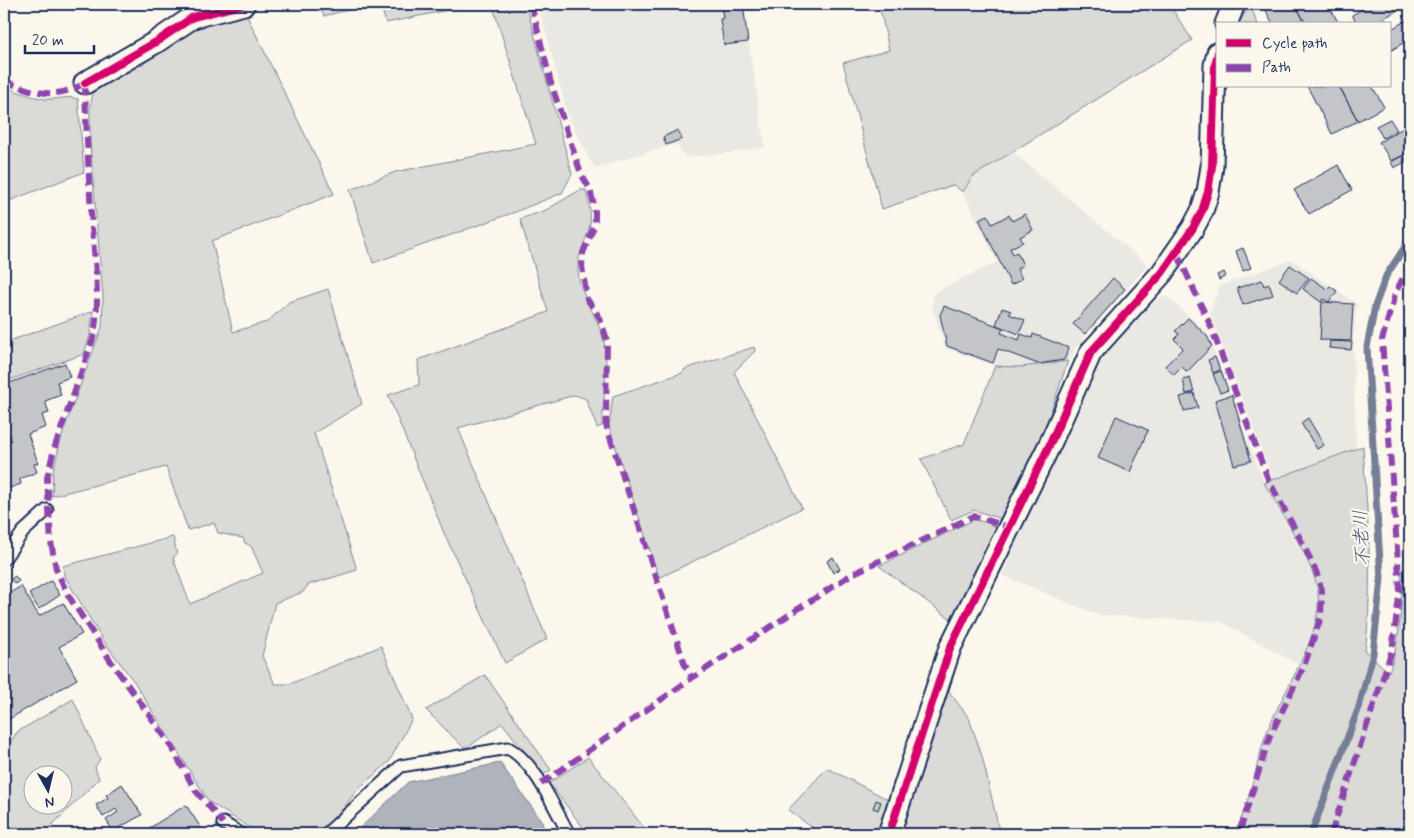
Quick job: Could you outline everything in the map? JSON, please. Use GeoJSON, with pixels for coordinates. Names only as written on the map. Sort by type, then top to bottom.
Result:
{"type":"FeatureCollection","features":[{"type":"Feature","properties":{"kind":"street"},"geometry":{"type":"LineString","coordinates":[[85,83],[156,42],[193,10],[244,4]]}},
{"type":"Feature","properties":{"kind":"street"},"geometry":{"type":"LineString","coordinates":[[1227,22],[1234,4]]}},
{"type":"Feature","properties":{"kind":"street"},"geometry":{"type":"LineString","coordinates":[[889,834],[950,648],[1050,444],[1091,352],[1162,273],[1193,228],[1202,211],[1208,192],[1212,166],[1216,62]]}},
{"type":"Feature","properties":{"kind":"lane"},"geometry":{"type":"LineString","coordinates":[[4,559],[23,532],[48,510]]}},
{"type":"Feature","properties":{"kind":"lane"},"geometry":{"type":"LineString","coordinates":[[326,834],[401,766],[508,748],[517,752],[541,784],[568,834]]}},
{"type":"Feature","properties":{"kind":"lane"},"geometry":{"type":"LineString","coordinates":[[223,823],[240,834]]}},
{"type":"Feature","properties":{"kind":"shaded area"},"geometry":{"type":"Polygon","coordinates":[[[319,4],[371,4],[324,16],[319,4]]]}},
{"type":"Feature","properties":{"kind":"shaded area"},"geometry":{"type":"Polygon","coordinates":[[[380,4],[477,4],[386,23],[380,4]]]}},
{"type":"Feature","properties":{"kind":"shaded area"},"geometry":{"type":"Polygon","coordinates":[[[492,4],[526,4],[572,174],[562,193],[373,263],[350,190],[395,172],[536,144],[492,4]]]}},
{"type":"Feature","properties":{"kind":"shaded area"},"geometry":{"type":"Polygon","coordinates":[[[538,4],[743,4],[765,147],[731,153],[685,157],[676,144],[594,168],[567,113],[538,4]]]}},
{"type":"Feature","properties":{"kind":"shaded area"},"geometry":{"type":"Polygon","coordinates":[[[875,4],[1169,4],[1192,40],[972,177],[963,192],[953,185],[882,209],[843,63],[889,50],[881,13],[875,4]]]}},
{"type":"Feature","properties":{"kind":"shaded area"},"geometry":{"type":"Polygon","coordinates":[[[1247,8],[1251,8],[1257,22],[1240,22],[1247,8]]]}},
{"type":"Feature","properties":{"kind":"shaded area"},"geometry":{"type":"Polygon","coordinates":[[[245,12],[334,194],[212,241],[233,332],[267,322],[289,302],[328,289],[362,404],[314,433],[357,570],[308,585],[303,592],[275,603],[262,656],[275,684],[290,684],[381,646],[412,719],[389,762],[358,789],[339,814],[318,834],[260,834],[209,802],[135,683],[102,639],[64,575],[63,566],[173,537],[177,554],[173,558],[190,604],[263,573],[251,546],[245,543],[243,538],[218,533],[214,523],[188,530],[166,467],[52,496],[53,470],[64,429],[102,327],[103,297],[90,143],[90,107],[94,90],[101,78],[180,30],[245,12]]]}},
{"type":"Feature","properties":{"kind":"shaded area"},"geometry":{"type":"Polygon","coordinates":[[[4,86],[40,98],[70,97],[78,99],[84,172],[4,203],[4,86]]]}},
{"type":"Feature","properties":{"kind":"shaded area"},"geometry":{"type":"Polygon","coordinates":[[[1013,152],[1148,265],[1076,347],[1068,361],[1020,367],[995,366],[945,348],[932,306],[935,292],[997,262],[963,192],[972,177],[1013,152]]]}},
{"type":"Feature","properties":{"kind":"shaded area"},"geometry":{"type":"Polygon","coordinates":[[[580,190],[586,190],[590,207],[590,220],[589,230],[579,258],[579,281],[602,333],[605,352],[606,373],[602,426],[597,428],[586,399],[575,395],[458,428],[547,639],[505,663],[444,533],[388,395],[419,385],[418,360],[548,312],[520,219],[546,210],[580,190]]]}},
{"type":"Feature","properties":{"kind":"shaded area"},"geometry":{"type":"Polygon","coordinates":[[[1292,260],[1357,304],[1353,339],[1356,449],[1273,480],[1210,313],[1219,286],[1292,260]]]}},
{"type":"Feature","properties":{"kind":"shaded area"},"geometry":{"type":"Polygon","coordinates":[[[1162,296],[1170,299],[1207,332],[1264,483],[1313,572],[1318,592],[1317,617],[1299,665],[1222,622],[1098,615],[1002,575],[1083,394],[1107,350],[1129,324],[1162,296]]]}},
{"type":"Feature","properties":{"kind":"shaded area"},"geometry":{"type":"Polygon","coordinates":[[[93,311],[90,336],[84,354],[4,382],[4,343],[93,311]]]}},
{"type":"Feature","properties":{"kind":"shaded area"},"geometry":{"type":"Polygon","coordinates":[[[754,347],[755,351],[734,372],[802,508],[659,578],[609,427],[613,396],[682,373],[685,369],[754,347]]]}},
{"type":"Feature","properties":{"kind":"shaded area"},"geometry":{"type":"Polygon","coordinates":[[[1068,361],[1049,417],[1005,518],[1001,519],[974,510],[951,520],[921,459],[964,444],[995,366],[1020,367],[1068,361]]]}},
{"type":"Feature","properties":{"kind":"shaded area"},"geometry":{"type":"Polygon","coordinates":[[[1363,446],[1369,574],[1368,625],[1365,651],[1389,672],[1396,648],[1400,622],[1401,570],[1410,579],[1410,834],[1234,834],[1248,799],[1265,737],[1307,647],[1318,610],[1318,592],[1310,567],[1296,537],[1264,483],[1363,446]]]}},
{"type":"Feature","properties":{"kind":"shaded area"},"geometry":{"type":"Polygon","coordinates":[[[973,520],[986,522],[999,529],[952,620],[879,566],[973,520]]]}},
{"type":"Feature","properties":{"kind":"shaded area"},"geometry":{"type":"Polygon","coordinates":[[[485,675],[551,770],[543,775],[502,723],[468,747],[463,747],[426,710],[485,675]]]}},
{"type":"Feature","properties":{"kind":"shaded area"},"geometry":{"type":"Polygon","coordinates":[[[948,690],[969,718],[982,756],[1000,834],[897,834],[948,690]]]}},
{"type":"Feature","properties":{"kind":"shaded area"},"geometry":{"type":"Polygon","coordinates":[[[73,699],[100,759],[95,767],[99,779],[72,805],[72,766],[22,766],[22,816],[61,816],[46,831],[48,834],[4,834],[4,759],[6,759],[11,741],[17,732],[73,699]]]}},
{"type":"Feature","properties":{"kind":"shaded area"},"geometry":{"type":"Polygon","coordinates":[[[588,757],[649,834],[588,834],[549,783],[588,757]]]}},
{"type":"Feature","properties":{"kind":"shaded area"},"geometry":{"type":"Polygon","coordinates":[[[500,763],[541,820],[546,834],[354,834],[408,782],[500,763]]]}},
{"type":"Feature","properties":{"kind":"shaded area"},"geometry":{"type":"Polygon","coordinates":[[[827,768],[891,801],[878,834],[821,834],[788,810],[827,768]]]}},
{"type":"Feature","properties":{"kind":"building"},"geometry":{"type":"Polygon","coordinates":[[[721,4],[743,4],[748,42],[724,45],[720,19],[723,18],[721,4]]]}},
{"type":"Feature","properties":{"kind":"building"},"geometry":{"type":"Polygon","coordinates":[[[1270,4],[1295,4],[1305,22],[1272,22],[1264,7],[1270,4]]]}},
{"type":"Feature","properties":{"kind":"building"},"geometry":{"type":"Polygon","coordinates":[[[1295,4],[1328,4],[1338,22],[1305,22],[1295,4]]]}},
{"type":"Feature","properties":{"kind":"building"},"geometry":{"type":"Polygon","coordinates":[[[1371,4],[1408,4],[1377,22],[1356,22],[1352,15],[1371,4]]]}},
{"type":"Feature","properties":{"kind":"building"},"geometry":{"type":"Polygon","coordinates":[[[1410,18],[1410,39],[1392,50],[1392,29],[1410,18]]]}},
{"type":"Feature","properties":{"kind":"building"},"geometry":{"type":"Polygon","coordinates":[[[1308,88],[1340,88],[1358,121],[1332,134],[1308,88]]]}},
{"type":"Feature","properties":{"kind":"building"},"geometry":{"type":"Polygon","coordinates":[[[1340,88],[1373,88],[1384,107],[1358,121],[1340,88]]]}},
{"type":"Feature","properties":{"kind":"building"},"geometry":{"type":"Polygon","coordinates":[[[1390,119],[1397,130],[1383,138],[1376,126],[1390,119]]]}},
{"type":"Feature","properties":{"kind":"building"},"geometry":{"type":"Polygon","coordinates":[[[1410,124],[1410,152],[1391,161],[1379,142],[1410,124]]]}},
{"type":"Feature","properties":{"kind":"building"},"geometry":{"type":"Polygon","coordinates":[[[678,130],[682,139],[666,145],[663,137],[678,130]]]}},
{"type":"Feature","properties":{"kind":"building"},"geometry":{"type":"Polygon","coordinates":[[[1404,155],[1407,161],[1394,168],[1391,162],[1404,155]]]}},
{"type":"Feature","properties":{"kind":"building"},"geometry":{"type":"Polygon","coordinates":[[[1338,165],[1352,190],[1309,214],[1294,190],[1338,165]]]}},
{"type":"Feature","properties":{"kind":"building"},"geometry":{"type":"Polygon","coordinates":[[[1025,214],[1033,230],[1020,237],[1023,242],[1010,248],[1013,254],[1017,252],[1023,265],[1017,269],[1022,279],[1011,285],[979,219],[988,215],[992,224],[1009,215],[1012,221],[1025,214]]]}},
{"type":"Feature","properties":{"kind":"building"},"geometry":{"type":"Polygon","coordinates":[[[1243,248],[1251,268],[1243,271],[1236,251],[1243,248]]]}},
{"type":"Feature","properties":{"kind":"building"},"geometry":{"type":"Polygon","coordinates":[[[1290,265],[1309,278],[1297,293],[1279,280],[1290,265]]]}},
{"type":"Feature","properties":{"kind":"building"},"geometry":{"type":"Polygon","coordinates":[[[1224,272],[1226,276],[1219,280],[1217,275],[1224,272]]]}},
{"type":"Feature","properties":{"kind":"building"},"geometry":{"type":"Polygon","coordinates":[[[1113,278],[1125,289],[1085,334],[1073,324],[1113,278]]]}},
{"type":"Feature","properties":{"kind":"building"},"geometry":{"type":"Polygon","coordinates":[[[1311,278],[1327,289],[1330,286],[1337,291],[1329,302],[1323,299],[1321,302],[1303,289],[1311,278]]]}},
{"type":"Feature","properties":{"kind":"building"},"geometry":{"type":"Polygon","coordinates":[[[1262,280],[1264,286],[1269,284],[1273,295],[1243,305],[1237,288],[1262,280]]]}},
{"type":"Feature","properties":{"kind":"building"},"geometry":{"type":"Polygon","coordinates":[[[1322,302],[1353,304],[1351,341],[1320,340],[1322,302]]]}},
{"type":"Feature","properties":{"kind":"building"},"geometry":{"type":"Polygon","coordinates":[[[944,306],[1003,328],[1001,333],[1019,340],[1021,334],[1032,338],[1033,334],[1069,348],[1064,360],[1038,364],[998,349],[993,363],[947,346],[940,315],[944,306]]]}},
{"type":"Feature","properties":{"kind":"building"},"geometry":{"type":"Polygon","coordinates":[[[1002,308],[1011,311],[1009,314],[1025,320],[1019,334],[996,325],[1002,308]]]}},
{"type":"Feature","properties":{"kind":"building"},"geometry":{"type":"Polygon","coordinates":[[[1188,318],[1207,336],[1212,346],[1187,372],[1182,367],[1174,375],[1165,366],[1183,348],[1174,339],[1179,334],[1175,331],[1188,318]]]}},
{"type":"Feature","properties":{"kind":"building"},"geometry":{"type":"Polygon","coordinates":[[[1330,341],[1352,342],[1351,350],[1329,348],[1330,341]]]}},
{"type":"Feature","properties":{"kind":"building"},"geometry":{"type":"Polygon","coordinates":[[[1215,357],[1220,370],[1213,373],[1208,360],[1215,357]]]}},
{"type":"Feature","properties":{"kind":"building"},"geometry":{"type":"Polygon","coordinates":[[[65,363],[70,377],[57,382],[61,395],[45,401],[49,413],[42,415],[46,427],[28,434],[38,463],[34,464],[37,472],[20,479],[21,484],[4,490],[4,385],[65,363]]]}},
{"type":"Feature","properties":{"kind":"building"},"geometry":{"type":"Polygon","coordinates":[[[1221,371],[1228,390],[1220,393],[1213,374],[1221,371]]]}},
{"type":"Feature","properties":{"kind":"building"},"geometry":{"type":"Polygon","coordinates":[[[1190,378],[1194,392],[1186,394],[1183,380],[1190,378]]]}},
{"type":"Feature","properties":{"kind":"building"},"geometry":{"type":"Polygon","coordinates":[[[1194,393],[1198,408],[1184,411],[1180,397],[1194,393]]]}},
{"type":"Feature","properties":{"kind":"building"},"geometry":{"type":"Polygon","coordinates":[[[1232,395],[1251,461],[1234,465],[1215,400],[1232,395]]]}},
{"type":"Feature","properties":{"kind":"building"},"geometry":{"type":"Polygon","coordinates":[[[1116,416],[1148,430],[1130,472],[1098,458],[1116,416]]]}},
{"type":"Feature","properties":{"kind":"building"},"geometry":{"type":"Polygon","coordinates":[[[1308,418],[1324,445],[1317,449],[1301,423],[1308,418]]]}},
{"type":"Feature","properties":{"kind":"building"},"geometry":{"type":"Polygon","coordinates":[[[4,512],[10,519],[4,525],[4,512]]]}},
{"type":"Feature","properties":{"kind":"building"},"geometry":{"type":"Polygon","coordinates":[[[833,557],[840,569],[833,573],[827,561],[833,557]]]}},
{"type":"Feature","properties":{"kind":"building"},"geometry":{"type":"Polygon","coordinates":[[[15,576],[19,581],[15,584],[11,579],[15,576]]]}},
{"type":"Feature","properties":{"kind":"building"},"geometry":{"type":"Polygon","coordinates":[[[51,581],[60,595],[39,609],[29,594],[51,581]]]}},
{"type":"Feature","properties":{"kind":"building"},"geometry":{"type":"Polygon","coordinates":[[[21,586],[39,616],[63,603],[82,634],[59,647],[77,679],[4,722],[4,597],[21,586]]]}},
{"type":"Feature","properties":{"kind":"building"},"geometry":{"type":"Polygon","coordinates":[[[122,784],[142,815],[113,831],[106,820],[118,812],[116,809],[103,817],[96,805],[108,798],[106,795],[122,784]]]}},
{"type":"Feature","properties":{"kind":"building"},"geometry":{"type":"Polygon","coordinates":[[[876,800],[881,802],[878,810],[873,808],[876,800]]]}},
{"type":"Feature","properties":{"kind":"building"},"geometry":{"type":"Polygon","coordinates":[[[186,805],[201,828],[192,834],[140,834],[186,805]]]}},
{"type":"Feature","properties":{"kind":"waterway","name":"不老川"},"geometry":{"type":"LineString","coordinates":[[1311,834],[1359,707],[1373,654],[1381,579],[1367,347],[1375,306],[1386,276],[1410,239]]}},
{"type":"Feature","properties":{"kind":"marked path"},"geometry":{"type":"LineString","coordinates":[[531,4],[551,83],[581,174],[590,189],[595,210],[595,224],[583,253],[582,266],[587,299],[600,318],[607,340],[606,425],[685,665],[692,678]]}},
{"type":"Feature","properties":{"kind":"marked path"},"geometry":{"type":"LineString","coordinates":[[4,81],[44,93],[64,92],[85,83]]}},
{"type":"Feature","properties":{"kind":"marked path"},"geometry":{"type":"LineString","coordinates":[[85,83],[97,311],[93,339],[54,449],[47,478],[51,542],[56,569],[68,595],[114,666],[168,741],[195,790],[223,823]]}},
{"type":"Feature","properties":{"kind":"marked path"},"geometry":{"type":"LineString","coordinates":[[1177,253],[1211,327],[1268,479],[1316,571],[1322,591],[1321,617],[1304,666],[1270,736],[1239,834]]}},
{"type":"Feature","properties":{"kind":"marked path"},"geometry":{"type":"LineString","coordinates":[[1331,834],[1392,650],[1400,590],[1382,340],[1396,291],[1410,265]]}},
{"type":"Feature","properties":{"kind":"marked path"},"geometry":{"type":"LineString","coordinates":[[541,784],[692,678],[852,574],[974,516],[1009,527]]}},
{"type":"Feature","properties":{"kind":"cycle path"},"geometry":{"type":"LineString","coordinates":[[85,83],[156,42],[193,17],[244,4]]}},
{"type":"Feature","properties":{"kind":"cycle path"},"geometry":{"type":"LineString","coordinates":[[889,834],[950,648],[1050,444],[1091,352],[1162,273],[1193,228],[1202,211],[1208,192],[1212,166],[1216,61]]}}]}
